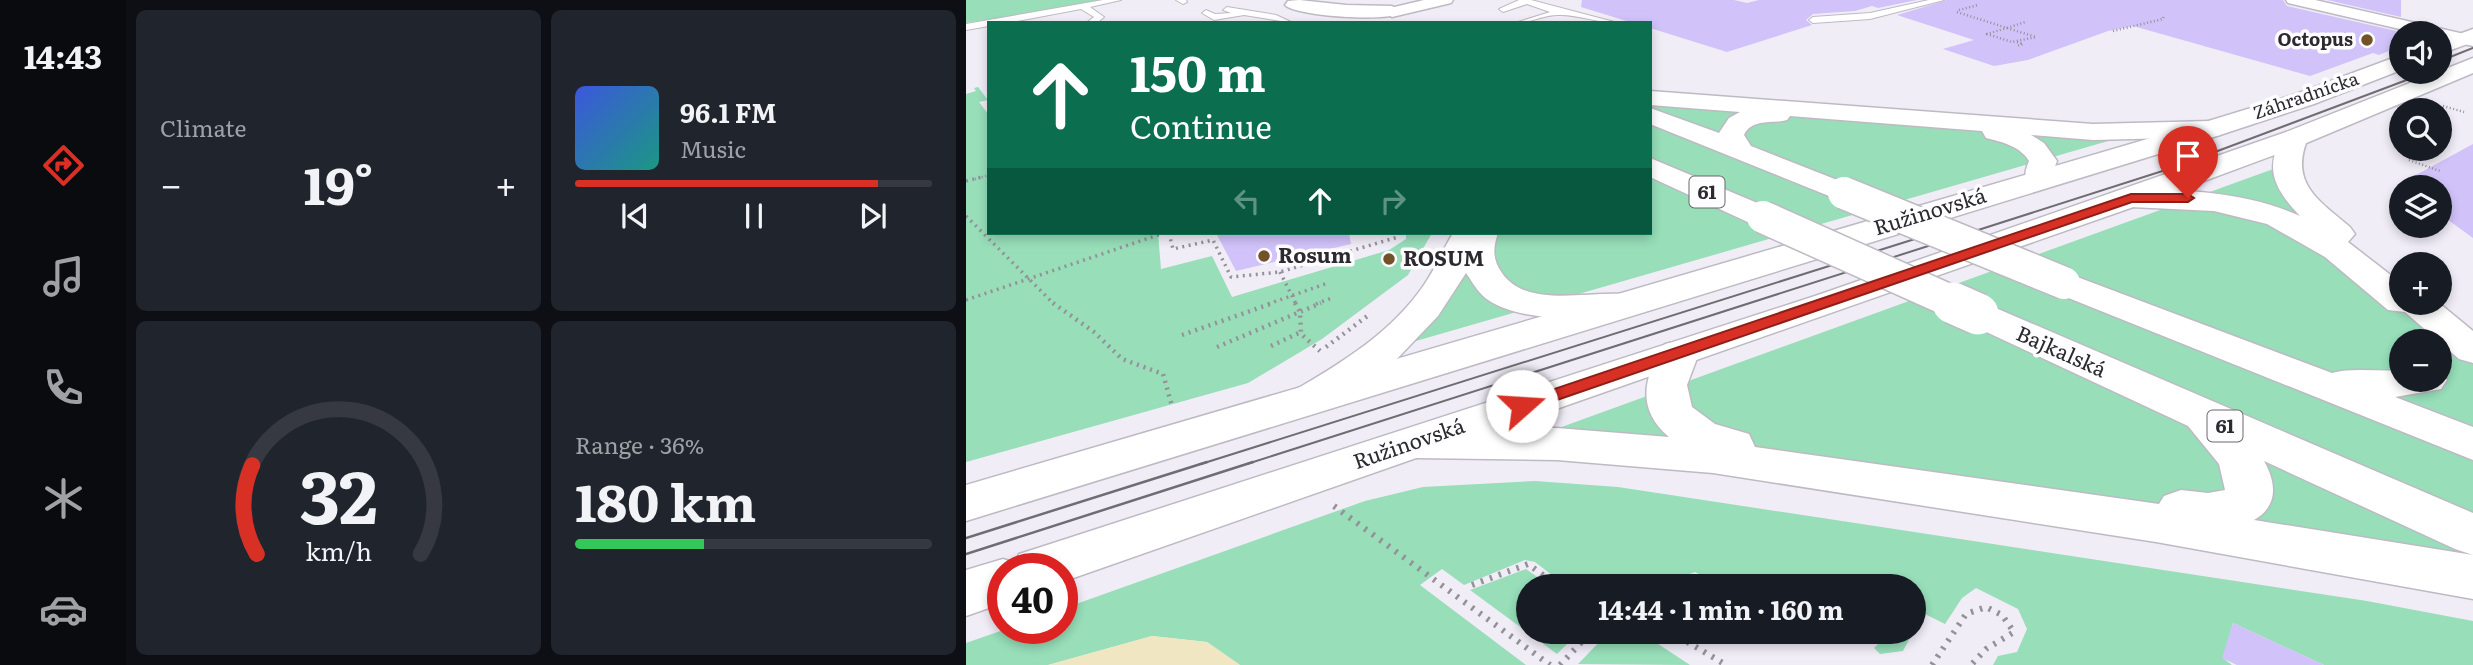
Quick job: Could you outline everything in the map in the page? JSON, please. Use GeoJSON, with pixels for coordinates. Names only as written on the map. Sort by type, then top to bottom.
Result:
{"type":"FeatureCollection","features":[{"type":"Feature","properties":{"kind":"main road"},"geometry":{"type":"LineString","coordinates":[[1288,12],[1374,9],[1414,21]]}},
{"type":"Feature","properties":{"kind":"main road"},"geometry":{"type":"LineString","coordinates":[[1288,12],[1326,21]]}},
{"type":"Feature","properties":{"kind":"main road"},"geometry":{"type":"LineString","coordinates":[[2452,44],[2470,38]]}},
{"type":"Feature","properties":{"kind":"main road","name":"Záhradnícka"},"geometry":{"type":"LineString","coordinates":[[2295,138],[2473,65]]}},
{"type":"Feature","properties":{"kind":"main road","name":"Záhradnícka"},"geometry":{"type":"LineString","coordinates":[[2211,129],[2305,99],[2389,67]]}},
{"type":"Feature","properties":{"kind":"main road"},"geometry":{"type":"LineString","coordinates":[[1652,98],[2093,132],[2211,129]]}},
{"type":"Feature","properties":{"kind":"main road"},"geometry":{"type":"LineString","coordinates":[[1740,151],[1731,135],[1735,126],[1748,118],[1769,114],[1981,129],[2017,138],[2038,151],[2043,161],[2039,172],[2040,180]]}},
{"type":"Feature","properties":{"kind":"main road","name":"61"},"geometry":{"type":"LineString","coordinates":[[1652,116],[2064,283],[2473,444]]}},
{"type":"Feature","properties":{"kind":"main road","name":"Ružinovská"},"geometry":{"type":"LineString","coordinates":[[966,503],[2211,129]]}},
{"type":"Feature","properties":{"kind":"main road"},"geometry":{"type":"LineString","coordinates":[[2295,138],[2286,164],[2297,193],[2389,278]]}},
{"type":"Feature","properties":{"kind":"main road","name":"Ružinovská"},"geometry":{"type":"LineString","coordinates":[[1078,556],[1679,354],[2131,198],[2295,138]]}},
{"type":"Feature","properties":{"kind":"main road","name":"Bajkalská"},"geometry":{"type":"LineString","coordinates":[[1652,167],[2473,535]]}},
{"type":"Feature","properties":{"kind":"main road"},"geometry":{"type":"LineString","coordinates":[[2131,198],[2188,198],[2223,202],[2274,215],[2328,241],[2389,293]]}},
{"type":"Feature","properties":{"kind":"main road"},"geometry":{"type":"LineString","coordinates":[[1310,400],[1377,357],[1404,332],[1439,290],[1467,235]]}},
{"type":"Feature","properties":{"kind":"main road"},"geometry":{"type":"LineString","coordinates":[[1481,235],[1475,247],[1475,258],[1487,281],[1505,295],[1542,306],[1624,304]]}},
{"type":"Feature","properties":{"kind":"main road"},"geometry":{"type":"LineString","coordinates":[[2414,315],[2430,329]]}},
{"type":"Feature","properties":{"kind":"main road"},"geometry":{"type":"LineString","coordinates":[[2431,315],[2473,351]]}},
{"type":"Feature","properties":{"kind":"main road"},"geometry":{"type":"LineString","coordinates":[[1679,354],[1667,380],[1668,402],[1684,428],[1710,441],[2198,511],[2224,512],[2244,503],[2249,498],[2251,487],[2237,452],[2205,416]]}},
{"type":"Feature","properties":{"kind":"main road"},"geometry":{"type":"LineString","coordinates":[[2302,377],[2376,386],[2389,384]]}},
{"type":"Feature","properties":{"kind":"main road"},"geometry":{"type":"LineString","coordinates":[[1417,442],[1557,444],[1713,457],[2156,523],[2473,578]]}},
{"type":"Feature","properties":{"kind":"main road"},"geometry":{"type":"LineString","coordinates":[[966,593],[987,586]]}},
{"type":"Feature","properties":{"kind":"street"},"geometry":{"type":"LineString","coordinates":[[1374,9],[1445,0]]}},
{"type":"Feature","properties":{"kind":"street"},"geometry":{"type":"LineString","coordinates":[[2294,0],[2470,38]]}},
{"type":"Feature","properties":{"kind":"lane"},"geometry":{"type":"LineString","coordinates":[[1000,21],[1118,0]]}},
{"type":"Feature","properties":{"kind":"lane"},"geometry":{"type":"LineString","coordinates":[[1814,20],[1870,16],[1940,0]]}},
{"type":"Feature","properties":{"kind":"lane"},"geometry":{"type":"LineString","coordinates":[[1517,21],[1505,13],[1525,1],[1558,12],[1604,21]]}},
{"type":"Feature","properties":{"kind":"lane"},"geometry":{"type":"LineString","coordinates":[[1082,6],[1100,17],[1093,21]]}},
{"type":"Feature","properties":{"kind":"lane"},"geometry":{"type":"LineString","coordinates":[[1523,21],[1584,8]]}},
{"type":"Feature","properties":{"kind":"lane"},"geometry":{"type":"LineString","coordinates":[[1227,10],[1252,14]]}},
{"type":"Feature","properties":{"kind":"lane"},"geometry":{"type":"LineString","coordinates":[[1206,13],[1213,17],[1288,12]]}},
{"type":"Feature","properties":{"kind":"lane"},"geometry":{"type":"LineString","coordinates":[[966,27],[987,23]]}},
{"type":"Feature","properties":{"kind":"path"},"geometry":{"type":"LineString","coordinates":[[1978,5],[1954,11],[2008,28],[2036,37],[2017,44],[1987,34],[2008,28],[2025,22]]}},
{"type":"Feature","properties":{"kind":"path"},"geometry":{"type":"LineString","coordinates":[[2113,31],[2163,19],[2164,15]]}},
{"type":"Feature","properties":{"kind":"path"},"geometry":{"type":"LineString","coordinates":[[2412,161],[2440,170]]}},
{"type":"Feature","properties":{"kind":"path"},"geometry":{"type":"LineString","coordinates":[[966,181],[987,176]]}},
{"type":"Feature","properties":{"kind":"path"},"geometry":{"type":"LineString","coordinates":[[966,216],[1055,305],[1094,332],[1122,359],[1163,374],[1174,413]]}},
{"type":"Feature","properties":{"kind":"path"},"geometry":{"type":"LineString","coordinates":[[966,300],[1028,277],[1161,235]]}},
{"type":"Feature","properties":{"kind":"path"},"geometry":{"type":"LineString","coordinates":[[1168,235],[1173,248],[1213,240],[1231,277],[1280,272],[1398,235]]}},
{"type":"Feature","properties":{"kind":"path"},"geometry":{"type":"LineString","coordinates":[[1280,272],[1294,295],[1300,312],[1301,332],[1320,351]]}},
{"type":"Feature","properties":{"kind":"path"},"geometry":{"type":"LineString","coordinates":[[1182,335],[1328,283]]}},
{"type":"Feature","properties":{"kind":"path"},"geometry":{"type":"LineString","coordinates":[[1217,347],[1334,298]]}},
{"type":"Feature","properties":{"kind":"path"},"geometry":{"type":"LineString","coordinates":[[1271,346],[1301,332]]}},
{"type":"Feature","properties":{"kind":"path"},"geometry":{"type":"LineString","coordinates":[[1331,503],[1550,665]]}},
{"type":"Feature","properties":{"kind":"path"},"geometry":{"type":"LineString","coordinates":[[1472,585],[1528,564],[1542,574]]}},
{"type":"Feature","properties":{"kind":"path"},"geometry":{"type":"LineString","coordinates":[[1932,665],[1966,614],[1986,607],[2002,615],[2014,632],[2006,639],[1979,651],[1971,665]]}},
{"type":"Feature","properties":{"kind":"path"},"geometry":{"type":"LineString","coordinates":[[1560,665],[1580,644]]}},
{"type":"Feature","properties":{"kind":"path"},"geometry":{"type":"LineString","coordinates":[[1691,644],[1726,665]]}},
{"type":"Feature","properties":{"kind":"green space"},"geometry":{"type":"Polygon","coordinates":[[[966,0],[1110,0],[966,23],[966,0]]]}},
{"type":"Feature","properties":{"kind":"green space"},"geometry":{"type":"Polygon","coordinates":[[[978,87],[987,99],[979,102],[987,112],[987,235],[1158,235],[1161,269],[1212,256],[1232,297],[1389,250],[1406,239],[1406,235],[1431,235],[1408,275],[1322,339],[1248,383],[966,462],[966,94],[976,91],[974,88],[978,87]]]}},
{"type":"Feature","properties":{"kind":"green space"},"geometry":{"type":"Polygon","coordinates":[[[1652,102],[2129,135],[1409,343],[1467,257],[1477,235],[1652,235],[1652,102]]]}},
{"type":"Feature","properties":{"kind":"green space"},"geometry":{"type":"Polygon","coordinates":[[[2276,168],[2389,290],[2389,315],[2422,315],[2439,329],[2389,329],[2389,392],[2452,392],[2452,340],[2473,358],[2473,554],[2249,530],[1545,433],[2276,168]]]}},
{"type":"Feature","properties":{"kind":"green space"},"geometry":{"type":"Polygon","coordinates":[[[1535,481],[1618,487],[2367,601],[2473,621],[2473,665],[2324,665],[2233,623],[2223,658],[2232,665],[1993,665],[1998,656],[2017,652],[2027,629],[2018,609],[1976,588],[1962,598],[1945,624],[1926,614],[1926,574],[1550,574],[1535,562],[1525,560],[1464,585],[1442,569],[1420,585],[1526,665],[1240,665],[1207,642],[1152,636],[1048,665],[966,665],[966,643],[987,636],[987,644],[1078,644],[1078,603],[1365,501],[1423,487],[1535,481]]]}},
{"type":"Feature","properties":{"kind":"green space"},"geometry":{"type":"Polygon","coordinates":[[[1526,569],[1533,574],[1516,574],[1516,624],[1470,590],[1526,569]]]}},
{"type":"Feature","properties":{"kind":"green space"},"geometry":{"type":"Polygon","coordinates":[[[1543,644],[1567,644],[1557,654],[1543,644]]]}},
{"type":"Feature","properties":{"kind":"green space"},"geometry":{"type":"Polygon","coordinates":[[[1597,644],[1658,644],[1690,665],[1578,664],[1597,644]]]}},
{"type":"Feature","properties":{"kind":"green space"},"geometry":{"type":"Polygon","coordinates":[[[1878,644],[1907,644],[1903,651],[1880,654],[1874,648],[1878,644]]]}},
{"type":"Feature","properties":{"kind":"sand"},"geometry":{"type":"Polygon","coordinates":[[[1152,636],[1207,642],[1240,665],[1048,665],[1152,636]]]}},
{"type":"Feature","properties":{"kind":"building"},"geometry":{"type":"Polygon","coordinates":[[[1582,0],[1734,0],[1747,3],[1759,0],[1917,0],[1878,8],[1872,6],[1855,11],[1813,14],[1806,20],[1812,25],[1727,52],[1652,29],[1652,21],[1626,21],[1581,7],[1582,0]]]}},
{"type":"Feature","properties":{"kind":"building"},"geometry":{"type":"Polygon","coordinates":[[[1947,0],[2283,0],[2287,6],[2389,29],[2389,51],[2379,55],[2373,53],[2310,76],[2133,26],[2108,31],[2028,60],[1994,66],[1943,49],[1974,40],[1897,15],[1947,0]]]}},
{"type":"Feature","properties":{"kind":"building"},"geometry":{"type":"Polygon","coordinates":[[[2327,0],[2401,0],[2401,17],[2327,0]]]}},
{"type":"Feature","properties":{"kind":"building"},"geometry":{"type":"Polygon","coordinates":[[[2473,144],[2473,238],[2452,223],[2452,175],[2416,175],[2442,161],[2452,161],[2452,155],[2473,144]]]}},
{"type":"Feature","properties":{"kind":"building","name":"Rosum"},"geometry":{"type":"Polygon","coordinates":[[[1217,235],[1349,235],[1351,244],[1236,271],[1217,235]]]}},
{"type":"Feature","properties":{"kind":"building"},"geometry":{"type":"Polygon","coordinates":[[[2233,623],[2324,665],[2237,665],[2222,658],[2233,623]]]}},
{"type":"Feature","properties":{"kind":"tram line"},"geometry":{"type":"LineString","coordinates":[[2452,56],[2473,48]]}},
{"type":"Feature","properties":{"kind":"tram line"},"geometry":{"type":"LineString","coordinates":[[1247,464],[2175,167],[2396,84]]}},
{"type":"Feature","properties":{"kind":"tram line"},"geometry":{"type":"LineString","coordinates":[[1201,464],[1918,238]]}},
{"type":"Feature","properties":{"kind":"tram line"},"geometry":{"type":"LineString","coordinates":[[966,538],[1207,462]]}},
{"type":"Feature","properties":{"kind":"tram line"},"geometry":{"type":"LineString","coordinates":[[966,554],[1253,462]]}},
{"type":"Feature","properties":{"kind":"place","name":"Octopus"},"geometry":{"type":"Point","coordinates":[2367,40]}},
{"type":"Feature","properties":{"kind":"place","name":"Rosum"},"geometry":{"type":"Point","coordinates":[1264,256]}},
{"type":"Feature","properties":{"kind":"place","name":"ROSUM"},"geometry":{"type":"Point","coordinates":[1389,259]}},
{"type":"Feature","properties":{"kind":"route"},"geometry":{"type":"LineString","coordinates":[[1522,406],[2131,198],[2188,198]]}}]}
